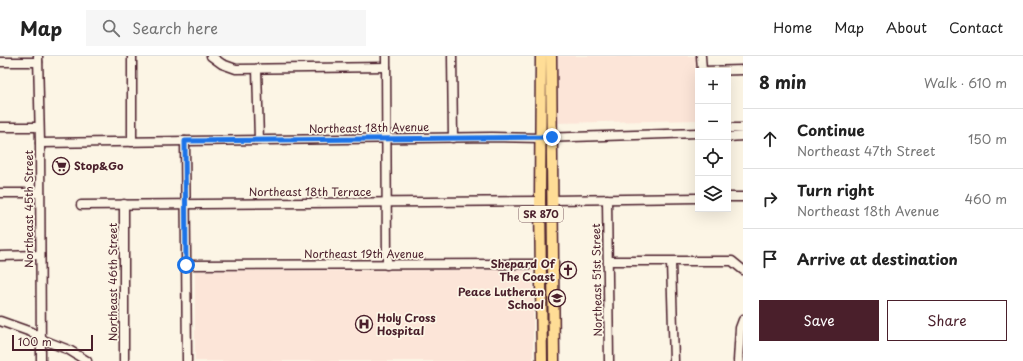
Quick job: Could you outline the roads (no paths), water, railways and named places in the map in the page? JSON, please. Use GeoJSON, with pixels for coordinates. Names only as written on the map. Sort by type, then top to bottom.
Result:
{"type":"FeatureCollection","features":[{"type":"Feature","properties":{"kind":"main road","name":"SR 870"},"geometry":{"type":"LineString","coordinates":[[540,56],[542,361]]}},
{"type":"Feature","properties":{"kind":"main road","name":"SR 870"},"geometry":{"type":"LineString","coordinates":[[552,56],[554,356]]}},
{"type":"Feature","properties":{"kind":"main road"},"geometry":{"type":"LineString","coordinates":[[542,330],[549,337],[554,356]]}},
{"type":"Feature","properties":{"kind":"street"},"geometry":{"type":"LineString","coordinates":[[132,56],[132,142]]}},
{"type":"Feature","properties":{"kind":"street"},"geometry":{"type":"LineString","coordinates":[[211,56],[222,64],[236,68],[386,67]]}},
{"type":"Feature","properties":{"kind":"street"},"geometry":{"type":"LineString","coordinates":[[386,56],[387,265]]}},
{"type":"Feature","properties":{"kind":"street"},"geometry":{"type":"LineString","coordinates":[[452,56],[453,138]]}},
{"type":"Feature","properties":{"kind":"street"},"geometry":{"type":"LineString","coordinates":[[701,56],[703,68]]}},
{"type":"Feature","properties":{"kind":"street"},"geometry":{"type":"LineString","coordinates":[[0,62],[38,59]]}},
{"type":"Feature","properties":{"kind":"street","name":"Northeast 45th Street"},"geometry":{"type":"LineString","coordinates":[[38,59],[41,361]]}},
{"type":"Feature","properties":{"kind":"street"},"geometry":{"type":"LineString","coordinates":[[257,69],[259,140]]}},
{"type":"Feature","properties":{"kind":"street"},"geometry":{"type":"LineString","coordinates":[[731,70],[743,70]]}},
{"type":"Feature","properties":{"kind":"street"},"geometry":{"type":"LineString","coordinates":[[0,127],[39,127]]}},
{"type":"Feature","properties":{"kind":"street"},"geometry":{"type":"LineString","coordinates":[[731,128],[743,128]]}},
{"type":"Feature","properties":{"kind":"street","name":"Northeast 18th Avenue"},"geometry":{"type":"LineString","coordinates":[[40,142],[541,138],[695,134]]}},
{"type":"Feature","properties":{"kind":"street"},"geometry":{"type":"LineString","coordinates":[[731,137],[743,136]]}},
{"type":"Feature","properties":{"kind":"street"},"geometry":{"type":"LineString","coordinates":[[185,141],[184,204],[187,361]]}},
{"type":"Feature","properties":{"kind":"street"},"geometry":{"type":"LineString","coordinates":[[0,193],[40,193]]}},
{"type":"Feature","properties":{"kind":"street"},"geometry":{"type":"LineString","coordinates":[[731,197],[743,197]]}},
{"type":"Feature","properties":{"kind":"street"},"geometry":{"type":"LineString","coordinates":[[553,200],[695,198]]}},
{"type":"Feature","properties":{"kind":"street","name":"Northeast 51st Street"},"geometry":{"type":"LineString","coordinates":[[607,199],[609,361]]}},
{"type":"Feature","properties":{"kind":"street","name":"Northeast 18th Terrace"},"geometry":{"type":"LineString","coordinates":[[81,205],[540,201]]}},
{"type":"Feature","properties":{"kind":"street","name":"Northeast 46th Street"},"geometry":{"type":"LineString","coordinates":[[124,204],[124,361]]}},
{"type":"Feature","properties":{"kind":"street"},"geometry":{"type":"LineString","coordinates":[[0,256],[40,255]]}},
{"type":"Feature","properties":{"kind":"street"},"geometry":{"type":"LineString","coordinates":[[608,261],[732,261],[743,270]]}},
{"type":"Feature","properties":{"kind":"street"},"geometry":{"type":"LineString","coordinates":[[672,262],[674,361]]}},
{"type":"Feature","properties":{"kind":"street","name":"Northeast 19th Avenue"},"geometry":{"type":"LineString","coordinates":[[186,265],[541,264]]}},
{"type":"Feature","properties":{"kind":"street"},"geometry":{"type":"LineString","coordinates":[[738,361],[740,328],[743,320]]}},
{"type":"Feature","properties":{"kind":"street"},"geometry":{"type":"LineString","coordinates":[[0,321],[30,332],[41,339],[69,350],[87,361]]}},
{"type":"Feature","properties":{"kind":"place","name":"Stop&Go"},"geometry":{"type":"Point","coordinates":[61,166]}},
{"type":"Feature","properties":{"kind":"place","name":"Shepard Of The Coast"},"geometry":{"type":"Point","coordinates":[568,270]}},
{"type":"Feature","properties":{"kind":"place","name":"Peace Lutheran School"},"geometry":{"type":"Point","coordinates":[557,298]}},
{"type":"Feature","properties":{"kind":"place","name":"Holy Cross Hospital"},"geometry":{"type":"Point","coordinates":[364,324]}}]}
